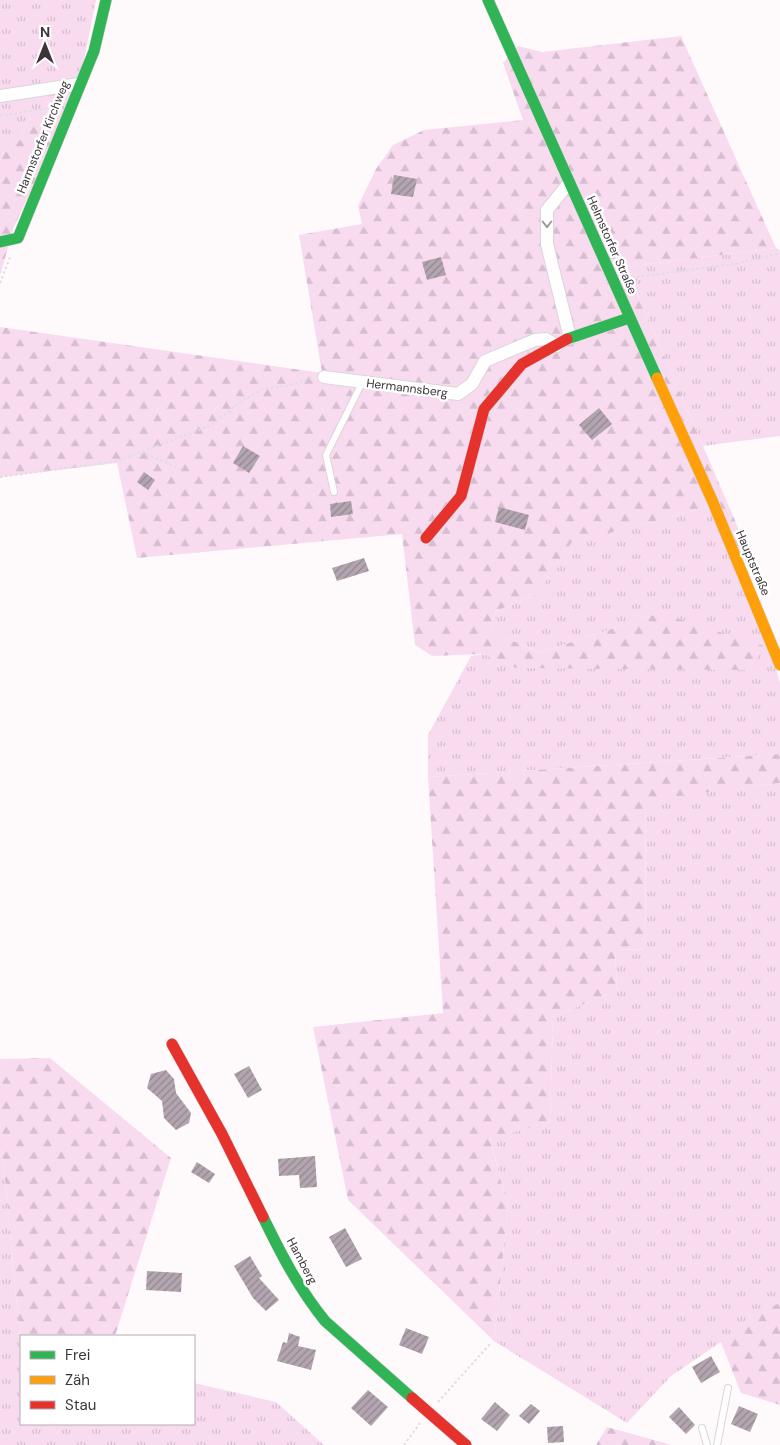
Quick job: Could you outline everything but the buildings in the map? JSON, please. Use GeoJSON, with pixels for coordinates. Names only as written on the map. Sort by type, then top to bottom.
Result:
{"type":"FeatureCollection","features":[{"type":"Feature","properties":{"kind":"street","name":"Harmstorfer Kirchweg"},"geometry":{"type":"LineString","coordinates":[[18,238],[98,38],[106,0]]}},
{"type":"Feature","properties":{"kind":"street","name":"Helmstorfer Straße"},"geometry":{"type":"LineString","coordinates":[[488,0],[712,500]]}},
{"type":"Feature","properties":{"kind":"street"},"geometry":{"type":"LineString","coordinates":[[0,96],[79,84]]}},
{"type":"Feature","properties":{"kind":"street"},"geometry":{"type":"LineString","coordinates":[[570,183],[547,210],[547,244],[570,338]]}},
{"type":"Feature","properties":{"kind":"street"},"geometry":{"type":"LineString","coordinates":[[0,242],[18,238]]}},
{"type":"Feature","properties":{"kind":"street"},"geometry":{"type":"LineString","coordinates":[[426,538],[461,496],[484,409],[522,364],[570,338],[629,318]]}},
{"type":"Feature","properties":{"kind":"street","name":"Hermannsberg"},"geometry":{"type":"LineString","coordinates":[[324,377],[458,394],[472,384],[485,361],[535,340],[546,339],[556,346]]}},
{"type":"Feature","properties":{"kind":"street","name":"Hauptstraße"},"geometry":{"type":"LineString","coordinates":[[712,500],[780,666]]}},
{"type":"Feature","properties":{"kind":"street","name":"Hamberg"},"geometry":{"type":"LineString","coordinates":[[172,1044],[222,1133],[292,1274],[310,1304],[325,1321],[466,1445]]}},
{"type":"Feature","properties":{"kind":"lane"},"geometry":{"type":"LineString","coordinates":[[334,492],[326,455],[362,383]]}},
{"type":"Feature","properties":{"kind":"lane"},"geometry":{"type":"LineString","coordinates":[[717,1445],[728,1388]]}},
{"type":"Feature","properties":{"kind":"lane"},"geometry":{"type":"LineString","coordinates":[[702,1428],[707,1445]]}},
{"type":"Feature","properties":{"kind":"path"},"geometry":{"type":"LineString","coordinates":[[0,116],[48,108],[59,102]]}},
{"type":"Feature","properties":{"kind":"path"},"geometry":{"type":"LineString","coordinates":[[0,283],[18,238]]}},
{"type":"Feature","properties":{"kind":"path"},"geometry":{"type":"LineString","coordinates":[[612,280],[735,264],[780,253]]}},
{"type":"Feature","properties":{"kind":"path"},"geometry":{"type":"LineString","coordinates":[[0,477],[117,461],[212,425],[240,402],[263,390],[287,386],[307,378],[324,377]]}},
{"type":"Feature","properties":{"kind":"path"},"geometry":{"type":"LineString","coordinates":[[142,452],[183,470]]}},
{"type":"Feature","properties":{"kind":"path"},"geometry":{"type":"LineString","coordinates":[[404,1445],[428,1412],[490,1344]]}},
{"type":"Feature","properties":{"kind":"green space"},"geometry":{"type":"Polygon","coordinates":[[[0,0],[96,0],[80,80],[64,120],[30,116],[21,139],[0,155],[0,0]]]}},
{"type":"Feature","properties":{"kind":"green space"},"geometry":{"type":"Polygon","coordinates":[[[681,36],[776,248],[626,267],[749,553],[731,562],[708,507],[571,543],[537,594],[496,611],[490,630],[539,653],[660,613],[764,646],[749,670],[516,668],[484,654],[432,656],[415,645],[402,534],[137,558],[117,463],[0,477],[0,327],[322,373],[299,235],[362,224],[358,206],[376,169],[393,145],[424,130],[523,120],[503,63],[518,46],[542,52],[681,36]]]}},
{"type":"Feature","properties":{"kind":"green space"},"geometry":{"type":"Polygon","coordinates":[[[49,113],[64,120],[13,229],[0,276],[0,155],[21,139],[30,116],[49,113]]]}},
{"type":"Feature","properties":{"kind":"green space"},"geometry":{"type":"Polygon","coordinates":[[[776,248],[780,250],[780,436],[703,446],[626,267],[776,248]]]}},
{"type":"Feature","properties":{"kind":"green space"},"geometry":{"type":"Polygon","coordinates":[[[708,507],[772,654],[780,683],[780,754],[428,777],[428,735],[471,656],[484,654],[517,668],[660,613],[539,653],[490,630],[496,611],[537,594],[570,543],[708,507]]]}},
{"type":"Feature","properties":{"kind":"green space"},"geometry":{"type":"Polygon","coordinates":[[[780,754],[780,783],[645,800],[646,949],[615,950],[617,990],[553,1017],[550,1122],[490,1139],[508,1208],[494,1341],[348,1200],[313,1027],[443,1013],[428,777],[780,754]]]}},
{"type":"Feature","properties":{"kind":"green space"},"geometry":{"type":"Polygon","coordinates":[[[780,783],[780,1302],[671,1376],[627,1423],[494,1341],[508,1208],[490,1138],[550,1122],[553,1017],[617,990],[615,950],[646,949],[645,799],[780,783]]]}},
{"type":"Feature","properties":{"kind":"green space"},"geometry":{"type":"Polygon","coordinates":[[[50,1058],[171,1158],[115,1335],[20,1335],[20,1337],[2,1148],[0,1148],[0,1059],[50,1058]]]}},
{"type":"Feature","properties":{"kind":"green space"},"geometry":{"type":"Polygon","coordinates":[[[0,1148],[2,1148],[20,1337],[20,1425],[195,1425],[195,1383],[276,1402],[324,1445],[0,1445],[0,1148]]]}},
{"type":"Feature","properties":{"kind":"green space"},"geometry":{"type":"Polygon","coordinates":[[[780,1302],[780,1405],[741,1393],[720,1340],[780,1302]]]}},
{"type":"Feature","properties":{"kind":"green space"},"geometry":{"type":"Polygon","coordinates":[[[607,1427],[672,1445],[596,1445],[607,1427]]]}},
{"type":"Feature","properties":{"kind":"traffic: fast"},"geometry":{"type":"LineString","coordinates":[[0,242],[18,238],[94,51],[106,0]]}},
{"type":"Feature","properties":{"kind":"traffic: fast"},"geometry":{"type":"LineString","coordinates":[[488,0],[657,378]]}},
{"type":"Feature","properties":{"kind":"traffic: fast"},"geometry":{"type":"LineString","coordinates":[[567,339],[629,318]]}},
{"type":"Feature","properties":{"kind":"traffic: fast"},"geometry":{"type":"LineString","coordinates":[[263,1217],[291,1271],[325,1321],[412,1398]]}},
{"type":"Feature","properties":{"kind":"traffic: slow"},"geometry":{"type":"LineString","coordinates":[[657,378],[712,500],[780,665]]}},
{"type":"Feature","properties":{"kind":"traffic: jam"},"geometry":{"type":"LineString","coordinates":[[426,538],[461,496],[484,409],[522,364],[567,339]]}},
{"type":"Feature","properties":{"kind":"traffic: jam"},"geometry":{"type":"LineString","coordinates":[[172,1044],[222,1134],[263,1217]]}},
{"type":"Feature","properties":{"kind":"traffic: jam"},"geometry":{"type":"LineString","coordinates":[[412,1398],[466,1445]]}}]}
